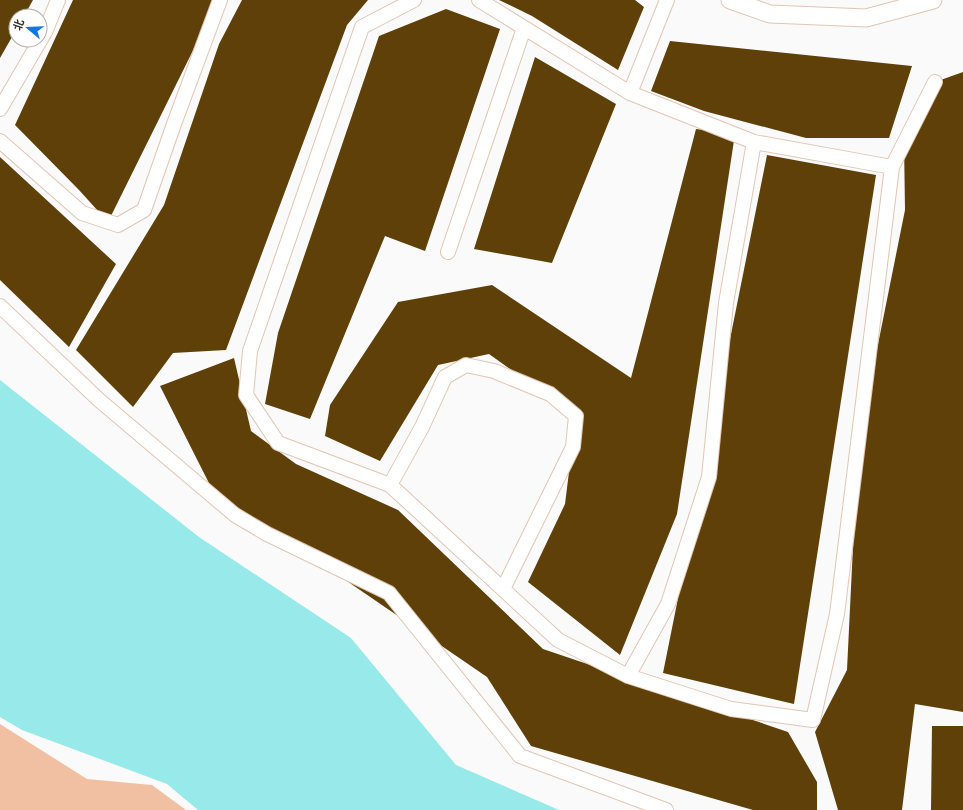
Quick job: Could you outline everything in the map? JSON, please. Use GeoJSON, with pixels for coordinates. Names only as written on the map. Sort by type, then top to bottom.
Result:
{"type":"FeatureCollection","features":[{"type":"Feature","properties":{"kind":"street"},"geometry":{"type":"LineString","coordinates":[[0,109],[45,32],[58,0]]}},
{"type":"Feature","properties":{"kind":"street"},"geometry":{"type":"LineString","coordinates":[[0,141],[82,213],[118,225],[144,210],[220,0]]}},
{"type":"Feature","properties":{"kind":"street"},"geometry":{"type":"LineString","coordinates":[[414,0],[362,27],[250,351],[246,395],[278,443],[390,485],[558,640],[628,676],[731,709],[813,720],[837,614],[892,167],[935,82]]}},
{"type":"Feature","properties":{"kind":"street"},"geometry":{"type":"LineString","coordinates":[[479,0],[630,93],[754,142],[892,167]]}},
{"type":"Feature","properties":{"kind":"street"},"geometry":{"type":"LineString","coordinates":[[630,93],[667,0]]}},
{"type":"Feature","properties":{"kind":"street"},"geometry":{"type":"LineString","coordinates":[[730,0],[770,14],[866,18],[933,0]]}},
{"type":"Feature","properties":{"kind":"street"},"geometry":{"type":"LineString","coordinates":[[448,252],[524,28]]}},
{"type":"Feature","properties":{"kind":"street"},"geometry":{"type":"LineString","coordinates":[[628,676],[668,604],[709,477],[726,303],[754,142]]}},
{"type":"Feature","properties":{"kind":"street"},"geometry":{"type":"LineString","coordinates":[[0,306],[99,400],[235,514],[268,534],[389,593],[520,756],[666,810]]}},
{"type":"Feature","properties":{"kind":"street"},"geometry":{"type":"LineString","coordinates":[[390,485],[422,427],[445,377],[466,365],[494,371],[550,394],[576,416],[573,447],[503,589]]}},
{"type":"Feature","properties":{"kind":"shaded area"},"geometry":{"type":"Polygon","coordinates":[[[0,724],[87,779],[152,785],[186,810],[0,810],[0,724]]]}},
{"type":"Feature","properties":{"kind":"water"},"geometry":{"type":"Polygon","coordinates":[[[0,380],[199,537],[351,638],[456,765],[559,810],[198,810],[167,784],[22,730],[0,717],[0,380]]]}},
{"type":"Feature","properties":{"kind":"building"},"geometry":{"type":"Polygon","coordinates":[[[0,0],[33,0],[28,8],[8,8],[8,44],[0,58],[0,0]]]}},
{"type":"Feature","properties":{"kind":"building"},"geometry":{"type":"Polygon","coordinates":[[[73,0],[218,0],[108,222],[79,190],[15,125],[73,0]]]}},
{"type":"Feature","properties":{"kind":"building"},"geometry":{"type":"Polygon","coordinates":[[[242,0],[368,0],[347,25],[226,350],[173,353],[133,407],[76,350],[164,205],[219,44],[242,0]]]}},
{"type":"Feature","properties":{"kind":"building"},"geometry":{"type":"Polygon","coordinates":[[[499,0],[635,0],[644,7],[618,70],[532,16],[499,0]]]}},
{"type":"Feature","properties":{"kind":"building"},"geometry":{"type":"Polygon","coordinates":[[[446,9],[500,29],[425,251],[385,236],[310,419],[265,404],[278,333],[379,36],[446,9]]]}},
{"type":"Feature","properties":{"kind":"building"},"geometry":{"type":"Polygon","coordinates":[[[670,41],[912,66],[889,138],[806,138],[704,111],[651,91],[670,41]]]}},
{"type":"Feature","properties":{"kind":"building"},"geometry":{"type":"Polygon","coordinates":[[[535,57],[616,104],[552,263],[474,249],[535,57]]]}},
{"type":"Feature","properties":{"kind":"building"},"geometry":{"type":"Polygon","coordinates":[[[963,72],[963,712],[915,704],[902,810],[838,810],[815,732],[847,670],[858,444],[905,210],[904,142],[935,82],[963,72]]]}},
{"type":"Feature","properties":{"kind":"building"},"geometry":{"type":"Polygon","coordinates":[[[696,129],[735,134],[677,514],[620,655],[528,582],[565,504],[576,416],[489,354],[438,365],[380,461],[325,436],[330,405],[398,302],[492,285],[631,378],[696,129]]]}},
{"type":"Feature","properties":{"kind":"building"},"geometry":{"type":"Polygon","coordinates":[[[767,155],[876,175],[794,704],[663,673],[767,155]]]}},
{"type":"Feature","properties":{"kind":"building"},"geometry":{"type":"Polygon","coordinates":[[[0,157],[116,264],[69,347],[0,280],[0,157]]]}},
{"type":"Feature","properties":{"kind":"building"},"geometry":{"type":"Polygon","coordinates":[[[234,358],[251,431],[296,464],[398,510],[543,649],[788,732],[817,782],[817,810],[753,810],[531,746],[487,677],[306,553],[218,501],[160,386],[234,358]]]}},
{"type":"Feature","properties":{"kind":"building"},"geometry":{"type":"Polygon","coordinates":[[[932,726],[963,726],[963,810],[931,810],[932,726]]]}}]}
